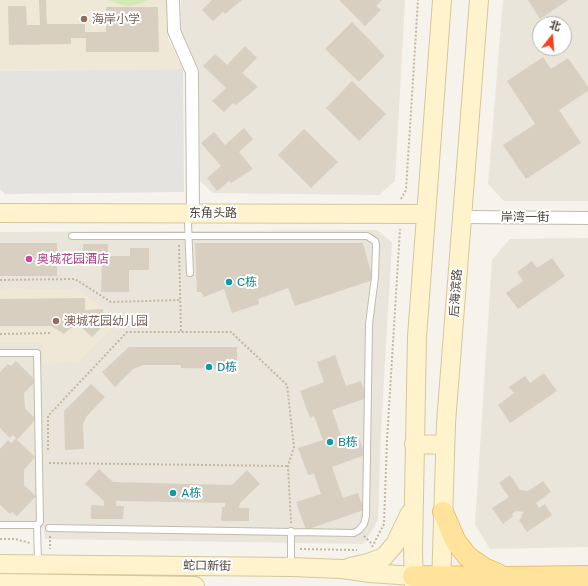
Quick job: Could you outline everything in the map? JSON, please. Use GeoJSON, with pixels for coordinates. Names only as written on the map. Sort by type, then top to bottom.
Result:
{"type":"FeatureCollection","features":[{"type":"Feature","properties":{"kind":"main road"},"geometry":{"type":"LineString","coordinates":[[442,0],[417,337],[414,444],[414,581],[508,577],[588,576]]}},
{"type":"Feature","properties":{"kind":"main road","name":"后海滨路"},"geometry":{"type":"LineString","coordinates":[[441,581],[445,445],[479,0]]}},
{"type":"Feature","properties":{"kind":"main road","name":"东角头路"},"geometry":{"type":"LineString","coordinates":[[0,213],[426,214]]}},
{"type":"Feature","properties":{"kind":"main road"},"geometry":{"type":"LineString","coordinates":[[414,444],[445,445]]}},
{"type":"Feature","properties":{"kind":"main road"},"geometry":{"type":"LineString","coordinates":[[342,569],[384,556],[390,551],[400,535],[414,505]]}},
{"type":"Feature","properties":{"kind":"main road"},"geometry":{"type":"LineString","coordinates":[[443,512],[456,542],[468,557],[484,568],[508,577]]}},
{"type":"Feature","properties":{"kind":"main road","name":"蛇口新街"},"geometry":{"type":"LineString","coordinates":[[0,564],[291,567],[342,569],[414,581]]}},
{"type":"Feature","properties":{"kind":"main road","name":"蛇口新街"},"geometry":{"type":"LineString","coordinates":[[0,583],[195,586]]}},
{"type":"Feature","properties":{"kind":"street"},"geometry":{"type":"LineString","coordinates":[[173,0],[174,30],[192,72],[192,213]]}},
{"type":"Feature","properties":{"kind":"street","name":"岸湾一街"},"geometry":{"type":"LineString","coordinates":[[462,217],[588,218]]}},
{"type":"Feature","properties":{"kind":"lane"},"geometry":{"type":"LineString","coordinates":[[190,273],[188,223],[192,213]]}},
{"type":"Feature","properties":{"kind":"lane"},"geometry":{"type":"LineString","coordinates":[[49,528],[354,533],[364,524],[366,516],[369,324],[375,278],[375,241],[367,236],[72,236]]}},
{"type":"Feature","properties":{"kind":"lane"},"geometry":{"type":"LineString","coordinates":[[0,353],[37,352],[40,522],[37,526],[38,564]]}},
{"type":"Feature","properties":{"kind":"lane"},"geometry":{"type":"LineString","coordinates":[[0,525],[37,526]]}},
{"type":"Feature","properties":{"kind":"lane"},"geometry":{"type":"LineString","coordinates":[[291,532],[291,567]]}},
{"type":"Feature","properties":{"kind":"path"},"geometry":{"type":"LineString","coordinates":[[400,202],[406,190],[418,0]]}},
{"type":"Feature","properties":{"kind":"path"},"geometry":{"type":"LineString","coordinates":[[179,235],[181,332]]}},
{"type":"Feature","properties":{"kind":"path"},"geometry":{"type":"LineString","coordinates":[[0,280],[75,279],[111,302],[181,300]]}},
{"type":"Feature","properties":{"kind":"path"},"geometry":{"type":"LineString","coordinates":[[48,455],[48,416],[127,332],[230,332],[287,385],[294,446],[288,466],[291,532]]}},
{"type":"Feature","properties":{"kind":"path"},"geometry":{"type":"LineString","coordinates":[[0,334],[51,333]]}},
{"type":"Feature","properties":{"kind":"path"},"geometry":{"type":"LineString","coordinates":[[49,470],[48,463],[288,466]]}},
{"type":"Feature","properties":{"kind":"path"},"geometry":{"type":"LineString","coordinates":[[0,539],[15,539],[50,549],[49,528]]}},
{"type":"Feature","properties":{"kind":"path"},"geometry":{"type":"LineString","coordinates":[[359,530],[373,545]]}},
{"type":"Feature","properties":{"kind":"shaded area","name":"海岸小学"},"geometry":{"type":"Polygon","coordinates":[[[0,0],[168,0],[168,38],[183,69],[0,71],[0,0]]]}},
{"type":"Feature","properties":{"kind":"shaded area"},"geometry":{"type":"Polygon","coordinates":[[[181,0],[405,0],[395,181],[379,195],[213,193],[200,181],[199,70],[181,31],[181,0]]]}},
{"type":"Feature","properties":{"kind":"shaded area"},"geometry":{"type":"Polygon","coordinates":[[[503,0],[588,0],[588,201],[504,201],[488,184],[503,0]]]}},
{"type":"Feature","properties":{"kind":"shaded area"},"geometry":{"type":"Polygon","coordinates":[[[183,69],[184,192],[5,194],[0,189],[0,71],[183,69]]]}},
{"type":"Feature","properties":{"kind":"shaded area"},"geometry":{"type":"Polygon","coordinates":[[[376,230],[392,242],[381,430],[378,520],[364,544],[45,539],[44,528],[0,528],[0,232],[376,230]]]}},
{"type":"Feature","properties":{"kind":"shaded area"},"geometry":{"type":"Polygon","coordinates":[[[588,238],[588,547],[490,549],[475,525],[492,260],[510,239],[588,238]]]}},
{"type":"Feature","properties":{"kind":"shaded area","name":"澳城花园幼儿园"},"geometry":{"type":"Polygon","coordinates":[[[77,289],[111,313],[111,329],[78,362],[42,364],[42,343],[0,343],[0,290],[77,289]]]}},
{"type":"Feature","properties":{"kind":"green space"},"geometry":{"type":"Polygon","coordinates":[[[108,0],[149,0],[129,6],[121,5],[108,0]]]}},
{"type":"Feature","properties":{"kind":"building"},"geometry":{"type":"Polygon","coordinates":[[[39,0],[46,0],[47,24],[85,24],[85,32],[106,32],[106,7],[158,7],[159,52],[86,52],[86,38],[71,38],[71,44],[9,45],[8,6],[26,6],[27,25],[40,25],[39,0]]]}},
{"type":"Feature","properties":{"kind":"building"},"geometry":{"type":"Polygon","coordinates":[[[212,0],[242,0],[225,14],[223,12],[213,21],[202,10],[212,0]]]}},
{"type":"Feature","properties":{"kind":"building"},"geometry":{"type":"Polygon","coordinates":[[[339,0],[382,0],[376,6],[381,10],[365,26],[339,0]]]}},
{"type":"Feature","properties":{"kind":"building"},"geometry":{"type":"Polygon","coordinates":[[[528,0],[568,0],[544,16],[538,16],[528,0]]]}},
{"type":"Feature","properties":{"kind":"building"},"geometry":{"type":"Polygon","coordinates":[[[352,22],[385,56],[359,82],[325,49],[352,22]]]}},
{"type":"Feature","properties":{"kind":"building"},"geometry":{"type":"Polygon","coordinates":[[[245,46],[257,58],[242,73],[258,87],[236,105],[233,103],[224,112],[212,101],[226,88],[203,66],[215,54],[227,65],[245,46]]]}},
{"type":"Feature","properties":{"kind":"building"},"geometry":{"type":"Polygon","coordinates":[[[543,57],[551,69],[568,58],[588,87],[588,91],[559,110],[581,143],[526,179],[503,145],[535,124],[507,81],[543,57]]]}},
{"type":"Feature","properties":{"kind":"building"},"geometry":{"type":"Polygon","coordinates":[[[352,81],[386,114],[359,141],[326,108],[352,81]]]}},
{"type":"Feature","properties":{"kind":"building"},"geometry":{"type":"Polygon","coordinates":[[[244,128],[253,139],[239,152],[253,169],[231,183],[229,181],[217,191],[207,178],[221,166],[201,143],[214,132],[225,145],[244,128]]]}},
{"type":"Feature","properties":{"kind":"building"},"geometry":{"type":"Polygon","coordinates":[[[304,129],[338,162],[311,188],[278,155],[304,129]]]}},
{"type":"Feature","properties":{"kind":"building","name":"奥城花园酒店"},"geometry":{"type":"Polygon","coordinates":[[[0,243],[57,243],[57,276],[0,276],[0,243]]]}},
{"type":"Feature","properties":{"kind":"building"},"geometry":{"type":"Polygon","coordinates":[[[195,243],[363,243],[373,280],[295,306],[288,288],[258,299],[259,304],[232,313],[224,289],[204,297],[201,292],[197,292],[195,243]]]}},
{"type":"Feature","properties":{"kind":"building"},"geometry":{"type":"Polygon","coordinates":[[[83,244],[108,244],[108,256],[130,256],[130,248],[149,248],[149,270],[129,270],[129,292],[101,292],[102,265],[83,265],[83,244]]]}},
{"type":"Feature","properties":{"kind":"building"},"geometry":{"type":"Polygon","coordinates":[[[552,258],[565,276],[518,309],[506,293],[523,281],[517,272],[532,261],[537,268],[552,258]]]}},
{"type":"Feature","properties":{"kind":"building"},"geometry":{"type":"Polygon","coordinates":[[[85,298],[85,310],[103,309],[103,326],[92,337],[80,326],[73,326],[64,334],[51,326],[0,326],[0,299],[85,298]]]}},
{"type":"Feature","properties":{"kind":"building","name":"D栋"},"geometry":{"type":"Polygon","coordinates":[[[129,347],[237,347],[237,369],[181,368],[181,365],[143,365],[133,369],[115,387],[102,372],[129,347]]]}},
{"type":"Feature","properties":{"kind":"building","name":"B栋"},"geometry":{"type":"Polygon","coordinates":[[[335,355],[346,386],[361,381],[367,398],[332,410],[344,444],[359,438],[365,455],[332,467],[343,498],[358,493],[364,510],[306,530],[296,502],[321,494],[314,474],[308,475],[298,448],[323,440],[314,416],[310,418],[300,391],[324,382],[317,362],[335,355]]]}},
{"type":"Feature","properties":{"kind":"building"},"geometry":{"type":"Polygon","coordinates":[[[16,361],[36,381],[24,393],[25,408],[36,419],[17,440],[35,457],[24,470],[24,485],[36,496],[17,516],[12,512],[10,514],[0,505],[0,449],[8,440],[11,443],[16,438],[13,435],[10,438],[0,428],[0,372],[8,364],[11,366],[16,361]]]}},
{"type":"Feature","properties":{"kind":"building"},"geometry":{"type":"Polygon","coordinates":[[[544,373],[557,391],[510,423],[498,405],[514,393],[509,387],[525,376],[530,383],[544,373]]]}},
{"type":"Feature","properties":{"kind":"building"},"geometry":{"type":"Polygon","coordinates":[[[91,384],[105,397],[86,417],[83,425],[84,449],[65,450],[64,411],[91,384]]]}},
{"type":"Feature","properties":{"kind":"building","name":"A栋"},"geometry":{"type":"Polygon","coordinates":[[[99,469],[113,482],[232,485],[247,470],[260,484],[240,503],[239,508],[249,508],[249,521],[221,521],[222,507],[225,507],[225,503],[116,501],[116,506],[124,506],[123,519],[91,519],[91,505],[104,506],[104,501],[85,484],[99,469]]]}},
{"type":"Feature","properties":{"kind":"building"},"geometry":{"type":"Polygon","coordinates":[[[510,475],[520,490],[528,491],[543,481],[551,492],[536,503],[539,508],[545,504],[552,515],[527,532],[519,520],[524,512],[516,511],[512,514],[513,516],[503,524],[492,508],[509,497],[499,483],[510,475]]]}},
{"type":"Feature","properties":{"kind":"place","name":"海岸小学"},"geometry":{"type":"Point","coordinates":[84,19]}},
{"type":"Feature","properties":{"kind":"place","name":"奥城花园酒店"},"geometry":{"type":"Point","coordinates":[29,259]}},
{"type":"Feature","properties":{"kind":"place","name":"C栋"},"geometry":{"type":"Point","coordinates":[229,282]}},
{"type":"Feature","properties":{"kind":"place","name":"澳城花园幼儿园"},"geometry":{"type":"Point","coordinates":[56,321]}},
{"type":"Feature","properties":{"kind":"place","name":"D栋"},"geometry":{"type":"Point","coordinates":[209,367]}},
{"type":"Feature","properties":{"kind":"place","name":"B栋"},"geometry":{"type":"Point","coordinates":[330,442]}},
{"type":"Feature","properties":{"kind":"place","name":"A栋"},"geometry":{"type":"Point","coordinates":[173,493]}}]}
